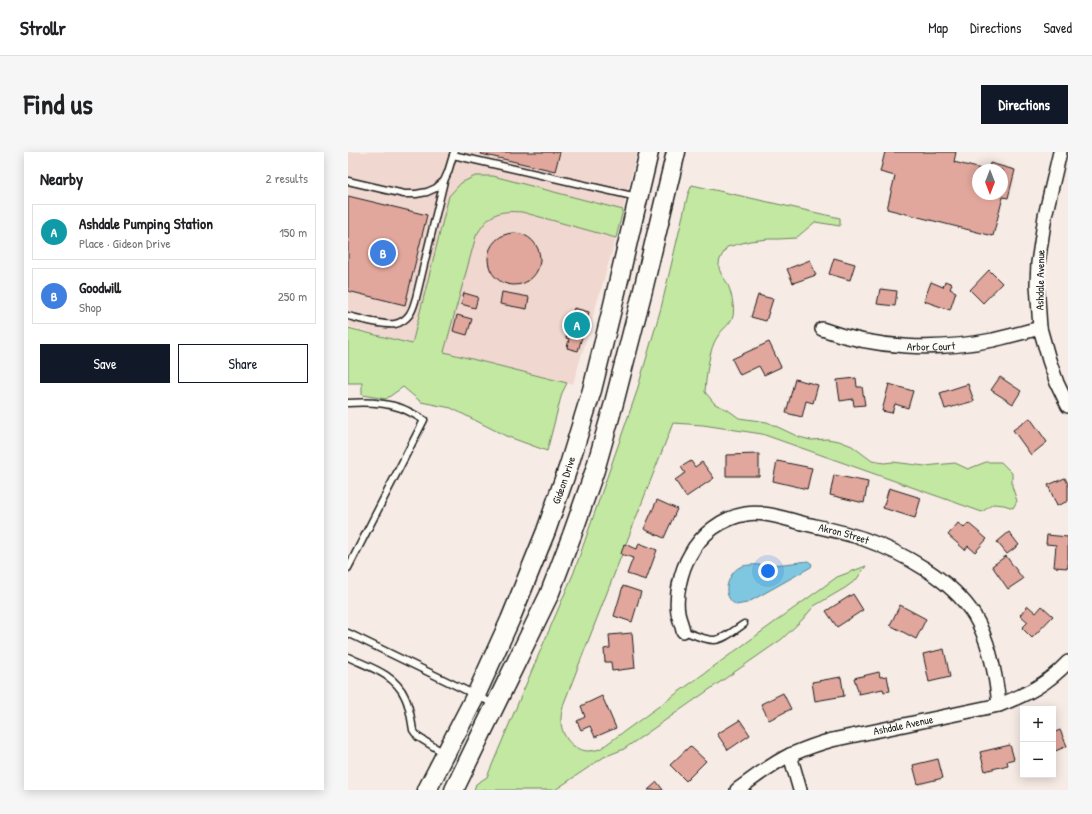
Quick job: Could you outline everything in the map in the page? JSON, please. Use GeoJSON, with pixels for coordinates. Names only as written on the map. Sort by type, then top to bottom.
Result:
{"type":"FeatureCollection","features":[{"type":"Feature","properties":{"kind":"main road","name":"Gideon Drive"},"geometry":{"type":"LineString","coordinates":[[427,790],[476,695],[510,620],[544,538],[569,465],[592,390],[649,152]]}},
{"type":"Feature","properties":{"kind":"main road"},"geometry":{"type":"LineString","coordinates":[[454,790],[549,595],[595,470],[614,403],[676,152]]}},
{"type":"Feature","properties":{"kind":"street","name":"Ashdale Avenue"},"geometry":{"type":"LineString","coordinates":[[1060,152],[1045,216],[1038,262],[1037,284],[1040,328],[1057,384],[1068,406]]}},
{"type":"Feature","properties":{"kind":"street","name":"Arbor Court"},"geometry":{"type":"LineString","coordinates":[[822,329],[863,342],[920,346],[956,345],[992,340],[1040,328]]}},
{"type":"Feature","properties":{"kind":"street","name":"Akron Street"},"geometry":{"type":"LineString","coordinates":[[684,631],[678,613],[678,597],[681,578],[687,560],[693,549],[701,538],[718,524],[737,516],[747,514],[764,514],[864,539],[904,557],[938,578],[955,592],[964,602],[982,631],[994,669],[999,705]]}},
{"type":"Feature","properties":{"kind":"street","name":"Ashdale Avenue"},"geometry":{"type":"LineString","coordinates":[[737,790],[777,762],[813,746],[832,740],[999,705],[1020,697],[1039,687],[1068,662]]}},
{"type":"Feature","properties":{"kind":"street"},"geometry":{"type":"LineString","coordinates":[[790,755],[800,790]]}},
{"type":"Feature","properties":{"kind":"lane"},"geometry":{"type":"LineString","coordinates":[[348,316],[384,324],[395,324],[405,319],[413,309],[444,180],[453,154],[638,197]]}},
{"type":"Feature","properties":{"kind":"lane"},"geometry":{"type":"LineString","coordinates":[[348,181],[404,194],[416,194],[427,192],[436,188],[444,180]]}},
{"type":"Feature","properties":{"kind":"lane"},"geometry":{"type":"LineString","coordinates":[[348,403],[379,403],[392,405],[402,408],[424,420],[348,568]]}},
{"type":"Feature","properties":{"kind":"lane"},"geometry":{"type":"LineString","coordinates":[[684,631],[713,640],[719,639],[744,624]]}},
{"type":"Feature","properties":{"kind":"lane"},"geometry":{"type":"LineString","coordinates":[[348,632],[496,704]]}},
{"type":"Feature","properties":{"kind":"lane"},"geometry":{"type":"LineString","coordinates":[[348,657],[386,675],[396,683],[406,698],[415,734],[445,753]]}},
{"type":"Feature","properties":{"kind":"shaded area"},"geometry":{"type":"Polygon","coordinates":[[[348,152],[637,152],[623,210],[493,176],[449,196],[412,344],[348,326],[348,152]]]}},
{"type":"Feature","properties":{"kind":"shaded area"},"geometry":{"type":"Polygon","coordinates":[[[508,211],[522,212],[616,238],[573,384],[444,352],[476,236],[483,224],[493,215],[508,211]]]}},
{"type":"Feature","properties":{"kind":"green space"},"geometry":{"type":"Polygon","coordinates":[[[475,176],[493,176],[623,210],[616,238],[522,212],[506,212],[494,215],[485,223],[476,236],[444,352],[567,383],[562,393],[547,451],[506,436],[451,408],[421,402],[403,387],[386,399],[362,395],[362,383],[348,383],[348,328],[412,344],[449,196],[461,183],[475,176]]]}},
{"type":"Feature","properties":{"kind":"green space"},"geometry":{"type":"Polygon","coordinates":[[[692,185],[840,218],[840,226],[815,222],[796,238],[750,241],[727,247],[719,262],[719,267],[720,272],[730,290],[733,304],[733,316],[715,341],[708,363],[705,392],[715,404],[728,410],[739,418],[767,422],[799,437],[811,440],[827,439],[839,441],[852,446],[872,461],[925,466],[955,463],[968,469],[986,462],[1001,462],[1012,473],[1012,486],[1017,501],[1013,508],[993,504],[982,512],[762,434],[703,425],[673,423],[564,703],[561,714],[562,730],[568,740],[576,748],[588,751],[600,749],[837,577],[866,566],[856,580],[814,606],[782,639],[624,749],[604,757],[555,790],[474,790],[476,784],[487,777],[574,572],[636,394],[661,308],[688,194],[692,185]]]}},
{"type":"Feature","properties":{"kind":"water"},"geometry":{"type":"Polygon","coordinates":[[[808,561],[812,564],[811,567],[747,603],[736,605],[730,600],[727,587],[733,573],[740,567],[749,565],[775,565],[808,561]]]}},
{"type":"Feature","properties":{"kind":"building"},"geometry":{"type":"Polygon","coordinates":[[[482,152],[560,152],[555,171],[481,154],[482,152]]]}},
{"type":"Feature","properties":{"kind":"building"},"geometry":{"type":"Polygon","coordinates":[[[885,152],[956,152],[954,162],[972,167],[972,200],[1002,200],[993,236],[887,209],[895,176],[880,172],[885,152]]]}},
{"type":"Feature","properties":{"kind":"building"},"geometry":{"type":"Polygon","coordinates":[[[1008,168],[1015,170],[1008,198],[1008,168]]]}},
{"type":"Feature","properties":{"kind":"building"},"geometry":{"type":"Polygon","coordinates":[[[348,196],[427,215],[405,305],[348,291],[348,196]]]}},
{"type":"Feature","properties":{"kind":"building"},"geometry":{"type":"Polygon","coordinates":[[[514,233],[524,235],[532,241],[538,249],[540,259],[538,269],[532,277],[524,283],[514,285],[504,283],[496,277],[490,269],[488,259],[490,249],[496,241],[504,235],[514,233]]]}},
{"type":"Feature","properties":{"kind":"building"},"geometry":{"type":"Polygon","coordinates":[[[834,258],[855,264],[850,280],[829,274],[834,258]]]}},
{"type":"Feature","properties":{"kind":"building"},"geometry":{"type":"Polygon","coordinates":[[[810,260],[816,275],[793,283],[787,269],[810,260]]]}},
{"type":"Feature","properties":{"kind":"building"},"geometry":{"type":"Polygon","coordinates":[[[989,270],[1002,283],[983,303],[970,290],[989,270]]]}},
{"type":"Feature","properties":{"kind":"building"},"geometry":{"type":"Polygon","coordinates":[[[945,281],[952,284],[950,289],[956,292],[950,310],[924,301],[931,282],[943,287],[945,281]]]}},
{"type":"Feature","properties":{"kind":"building"},"geometry":{"type":"Polygon","coordinates":[[[880,289],[897,291],[895,306],[877,304],[880,289]]]}},
{"type":"Feature","properties":{"kind":"building"},"geometry":{"type":"Polygon","coordinates":[[[502,292],[529,297],[527,309],[500,304],[502,292]]]}},
{"type":"Feature","properties":{"kind":"building"},"geometry":{"type":"Polygon","coordinates":[[[464,293],[478,297],[475,308],[461,304],[464,293]]]}},
{"type":"Feature","properties":{"kind":"building"},"geometry":{"type":"Polygon","coordinates":[[[758,295],[773,299],[766,321],[751,317],[758,295]]]}},
{"type":"Feature","properties":{"kind":"building"},"geometry":{"type":"Polygon","coordinates":[[[574,308],[589,312],[578,351],[567,348],[569,339],[566,338],[574,308]]]}},
{"type":"Feature","properties":{"kind":"building"},"geometry":{"type":"Polygon","coordinates":[[[457,315],[472,319],[467,335],[453,331],[457,315]]]}},
{"type":"Feature","properties":{"kind":"building"},"geometry":{"type":"Polygon","coordinates":[[[769,342],[781,367],[764,375],[759,366],[740,375],[732,359],[769,342]]]}},
{"type":"Feature","properties":{"kind":"building"},"geometry":{"type":"Polygon","coordinates":[[[1000,377],[1021,391],[1013,404],[991,390],[1000,377]]]}},
{"type":"Feature","properties":{"kind":"building"},"geometry":{"type":"Polygon","coordinates":[[[856,378],[857,387],[862,387],[865,405],[854,406],[853,399],[840,401],[837,380],[856,378]]]}},
{"type":"Feature","properties":{"kind":"building"},"geometry":{"type":"Polygon","coordinates":[[[795,379],[818,385],[813,403],[806,401],[802,417],[786,413],[795,379]]]}},
{"type":"Feature","properties":{"kind":"building"},"geometry":{"type":"Polygon","coordinates":[[[889,384],[913,391],[908,408],[895,404],[892,413],[882,411],[889,384]]]}},
{"type":"Feature","properties":{"kind":"building"},"geometry":{"type":"Polygon","coordinates":[[[968,384],[974,401],[945,409],[940,393],[968,384]]]}},
{"type":"Feature","properties":{"kind":"building"},"geometry":{"type":"Polygon","coordinates":[[[1030,418],[1047,442],[1031,455],[1013,430],[1030,418]]]}},
{"type":"Feature","properties":{"kind":"building"},"geometry":{"type":"Polygon","coordinates":[[[759,454],[759,476],[726,476],[726,455],[759,454]]]}},
{"type":"Feature","properties":{"kind":"building"},"geometry":{"type":"Polygon","coordinates":[[[691,461],[695,467],[702,462],[714,478],[686,497],[675,480],[685,473],[681,467],[691,461]]]}},
{"type":"Feature","properties":{"kind":"building"},"geometry":{"type":"Polygon","coordinates":[[[777,461],[812,468],[807,489],[773,481],[777,461]]]}},
{"type":"Feature","properties":{"kind":"building"},"geometry":{"type":"Polygon","coordinates":[[[834,475],[868,482],[864,503],[830,495],[834,475]]]}},
{"type":"Feature","properties":{"kind":"building"},"geometry":{"type":"Polygon","coordinates":[[[1065,478],[1068,484],[1068,501],[1057,506],[1048,485],[1065,478]]]}},
{"type":"Feature","properties":{"kind":"building"},"geometry":{"type":"Polygon","coordinates":[[[889,488],[921,498],[915,518],[883,508],[889,488]]]}},
{"type":"Feature","properties":{"kind":"building"},"geometry":{"type":"Polygon","coordinates":[[[657,500],[677,509],[664,538],[644,529],[657,500]]]}},
{"type":"Feature","properties":{"kind":"building"},"geometry":{"type":"Polygon","coordinates":[[[958,523],[964,528],[968,523],[987,539],[975,552],[968,546],[965,550],[948,535],[958,523]]]}},
{"type":"Feature","properties":{"kind":"building"},"geometry":{"type":"Polygon","coordinates":[[[1009,532],[1019,545],[1007,554],[997,542],[1009,532]]]}},
{"type":"Feature","properties":{"kind":"building"},"geometry":{"type":"Polygon","coordinates":[[[1047,535],[1068,537],[1068,568],[1054,567],[1056,545],[1046,544],[1047,535]]]}},
{"type":"Feature","properties":{"kind":"building"},"geometry":{"type":"Polygon","coordinates":[[[639,543],[657,550],[646,580],[627,574],[633,558],[621,554],[624,544],[637,549],[639,543]]]}},
{"type":"Feature","properties":{"kind":"building"},"geometry":{"type":"Polygon","coordinates":[[[1006,556],[1023,579],[1008,589],[992,566],[1006,556]]]}},
{"type":"Feature","properties":{"kind":"building"},"geometry":{"type":"Polygon","coordinates":[[[623,586],[641,592],[632,622],[614,616],[623,586]]]}},
{"type":"Feature","properties":{"kind":"building"},"geometry":{"type":"Polygon","coordinates":[[[853,594],[863,610],[837,627],[826,611],[853,594]]]}},
{"type":"Feature","properties":{"kind":"building"},"geometry":{"type":"Polygon","coordinates":[[[900,605],[926,619],[916,639],[890,625],[900,605]]]}},
{"type":"Feature","properties":{"kind":"building"},"geometry":{"type":"Polygon","coordinates":[[[1028,606],[1036,613],[1042,606],[1053,616],[1032,638],[1022,628],[1028,622],[1020,615],[1028,606]]]}},
{"type":"Feature","properties":{"kind":"building"},"geometry":{"type":"Polygon","coordinates":[[[632,633],[635,668],[612,671],[611,662],[605,662],[604,649],[610,648],[609,635],[632,633]]]}},
{"type":"Feature","properties":{"kind":"building"},"geometry":{"type":"Polygon","coordinates":[[[944,649],[950,677],[929,682],[923,654],[944,649]]]}},
{"type":"Feature","properties":{"kind":"building"},"geometry":{"type":"Polygon","coordinates":[[[879,672],[880,677],[887,676],[890,691],[884,692],[883,689],[859,694],[854,678],[879,672]]]}},
{"type":"Feature","properties":{"kind":"building"},"geometry":{"type":"Polygon","coordinates":[[[841,677],[844,696],[815,701],[812,682],[841,677]]]}},
{"type":"Feature","properties":{"kind":"building"},"geometry":{"type":"Polygon","coordinates":[[[783,693],[791,709],[769,720],[761,704],[783,693]]]}},
{"type":"Feature","properties":{"kind":"building"},"geometry":{"type":"Polygon","coordinates":[[[602,696],[616,728],[595,737],[590,726],[581,730],[577,721],[585,717],[581,706],[602,696]]]}},
{"type":"Feature","properties":{"kind":"building"},"geometry":{"type":"Polygon","coordinates":[[[740,720],[750,735],[728,750],[717,734],[740,720]]]}},
{"type":"Feature","properties":{"kind":"building"},"geometry":{"type":"Polygon","coordinates":[[[1060,730],[1067,746],[1056,751],[1056,742],[1056,732],[1060,730]]]}},
{"type":"Feature","properties":{"kind":"building"},"geometry":{"type":"Polygon","coordinates":[[[1010,745],[1014,759],[1007,761],[1008,765],[985,771],[980,752],[1010,745]]]}},
{"type":"Feature","properties":{"kind":"building"},"geometry":{"type":"Polygon","coordinates":[[[690,746],[706,761],[686,781],[670,765],[690,746]]]}},
{"type":"Feature","properties":{"kind":"building"},"geometry":{"type":"Polygon","coordinates":[[[938,759],[943,778],[918,784],[913,765],[938,759]]]}},
{"type":"Feature","properties":{"kind":"building"},"geometry":{"type":"Polygon","coordinates":[[[657,782],[663,790],[648,790],[657,782]]]}},
{"type":"Feature","properties":{"kind":"place","name":"Goodwill"},"geometry":{"type":"Point","coordinates":[383,253]}},
{"type":"Feature","properties":{"kind":"place","name":"Ashdale Pumping Station"},"geometry":{"type":"Point","coordinates":[577,325]}}]}
